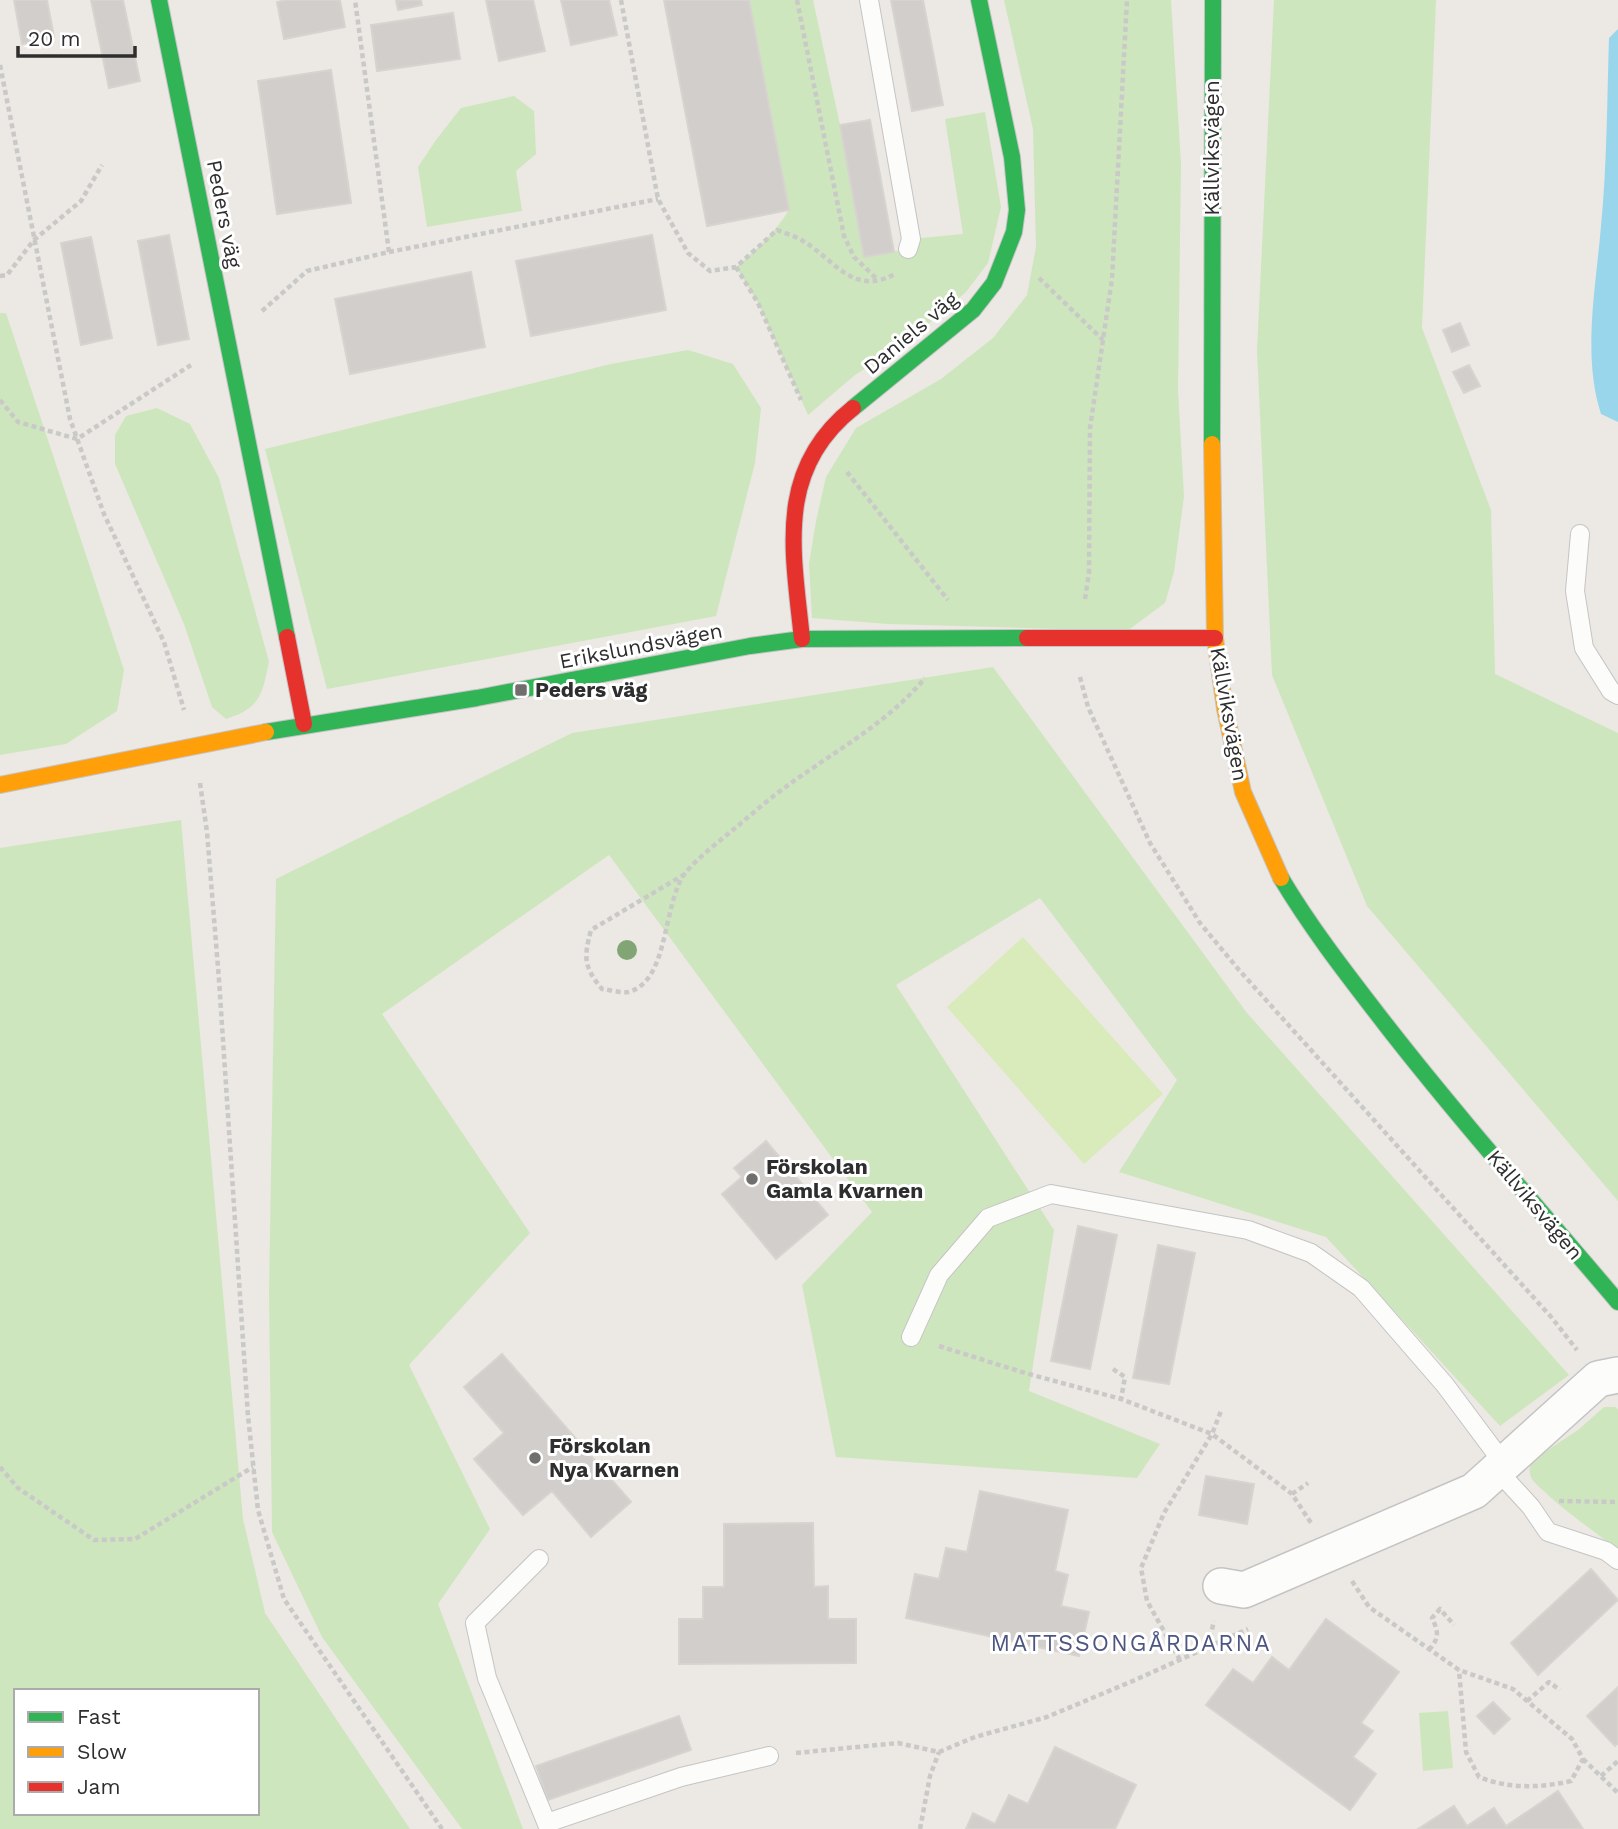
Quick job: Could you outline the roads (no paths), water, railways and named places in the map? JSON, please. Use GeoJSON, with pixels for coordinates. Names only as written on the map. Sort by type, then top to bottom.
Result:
{"type":"FeatureCollection","features":[{"type":"Feature","properties":{"kind":"street","name":"Peders väg"},"geometry":{"type":"LineString","coordinates":[[159,0],[304,724]]}},
{"type":"Feature","properties":{"kind":"street","name":"Daniels väg"},"geometry":{"type":"LineString","coordinates":[[802,639],[794,544],[794,506],[799,478],[812,450],[824,432],[835,422],[973,310],[994,283],[1014,232],[1017,210],[1012,157],[979,0]]}},
{"type":"Feature","properties":{"kind":"street","name":"Källviksvägen"},"geometry":{"type":"LineString","coordinates":[[1213,0],[1211,391],[1215,638],[1225,709],[1243,792],[1278,872],[1297,904],[1346,973],[1434,1086],[1618,1302]]}},
{"type":"Feature","properties":{"kind":"street","name":"Erikslundsvägen"},"geometry":{"type":"LineString","coordinates":[[0,785],[304,724],[561,683],[750,646],[802,639],[1215,638]]}},
{"type":"Feature","properties":{"kind":"street"},"geometry":{"type":"LineString","coordinates":[[1221,1586],[1244,1590],[1474,1491],[1598,1379],[1618,1375]]}},
{"type":"Feature","properties":{"kind":"lane"},"geometry":{"type":"LineString","coordinates":[[869,0],[911,239],[908,249]]}},
{"type":"Feature","properties":{"kind":"lane"},"geometry":{"type":"LineString","coordinates":[[1580,534],[1575,591],[1584,649],[1611,691],[1618,695]]}},
{"type":"Feature","properties":{"kind":"lane"},"geometry":{"type":"LineString","coordinates":[[911,1337],[939,1275],[988,1218],[1051,1194],[1248,1230],[1311,1253],[1361,1288],[1444,1385],[1549,1532],[1606,1551],[1618,1560]]}},
{"type":"Feature","properties":{"kind":"lane"},"geometry":{"type":"LineString","coordinates":[[539,1559],[475,1623],[487,1678],[548,1826],[681,1777],[769,1756]]}},
{"type":"Feature","properties":{"kind":"water"},"geometry":{"type":"Polygon","coordinates":[[[1618,29],[1618,422],[1601,414],[1595,391],[1591,345],[1604,179],[1609,38],[1618,29]]]}},
{"type":"Feature","properties":{"kind":"place","name":"Peders väg"},"geometry":{"type":"Point","coordinates":[521,690]}},
{"type":"Feature","properties":{"kind":"place","name":"Förskolan Gamla Kvarnen"},"geometry":{"type":"Point","coordinates":[752,1179]}},
{"type":"Feature","properties":{"kind":"place","name":"Förskolan Nya Kvarnen"},"geometry":{"type":"Point","coordinates":[535,1458]}},
{"type":"Feature","properties":{"kind":"district","name":"MATTSSONGÅRDARNA"},"geometry":{"type":"Point","coordinates":[1131,1643]}}]}
